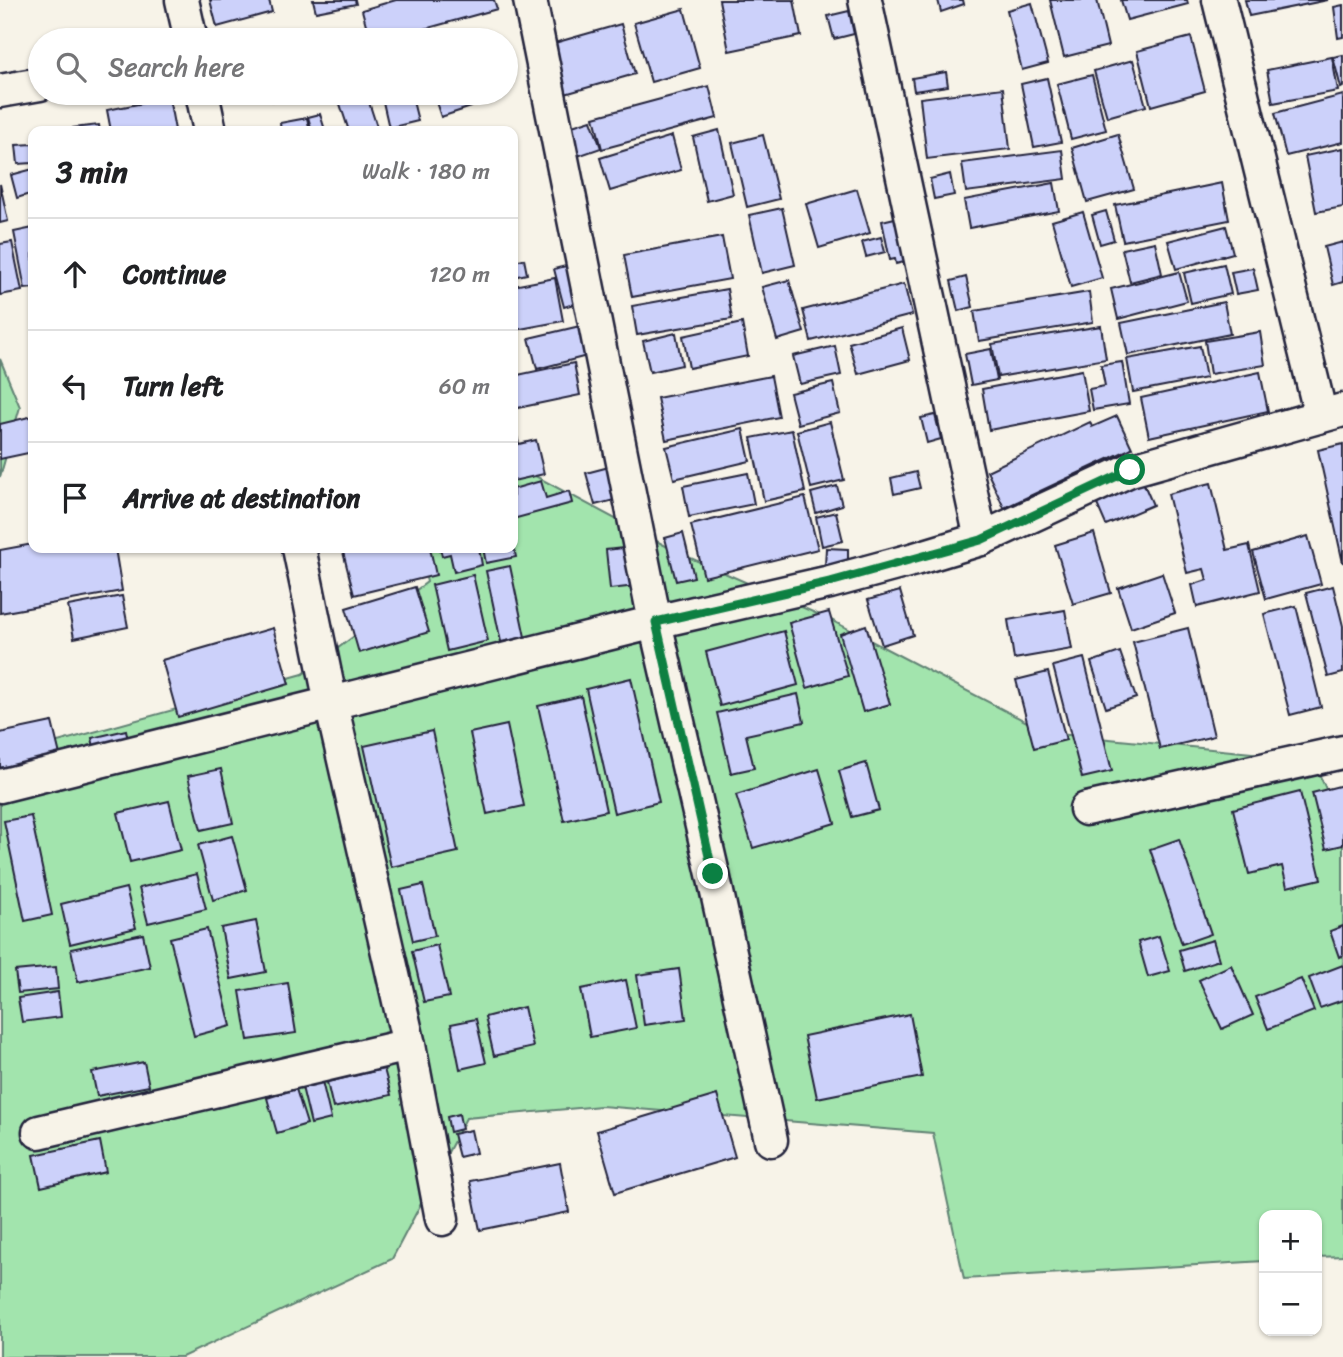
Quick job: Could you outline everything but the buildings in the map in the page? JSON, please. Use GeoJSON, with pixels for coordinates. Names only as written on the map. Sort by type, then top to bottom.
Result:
{"type":"FeatureCollection","features":[{"type":"Feature","properties":{"kind":"street"},"geometry":{"type":"LineString","coordinates":[[182,0],[188,28]]}},
{"type":"Feature","properties":{"kind":"street"},"geometry":{"type":"LineString","coordinates":[[530,0],[656,622],[771,1140]]}},
{"type":"Feature","properties":{"kind":"street"},"geometry":{"type":"LineString","coordinates":[[865,0],[981,540]]}},
{"type":"Feature","properties":{"kind":"street"},"geometry":{"type":"LineString","coordinates":[[0,786],[656,622],[830,582],[981,540],[1130,470],[1332,413],[1219,0]]}},
{"type":"Feature","properties":{"kind":"street"},"geometry":{"type":"LineString","coordinates":[[0,91],[28,86]]}},
{"type":"Feature","properties":{"kind":"street"},"geometry":{"type":"LineString","coordinates":[[205,105],[209,126]]}},
{"type":"Feature","properties":{"kind":"street"},"geometry":{"type":"LineString","coordinates":[[300,553],[331,703],[409,1045],[442,1219]]}},
{"type":"Feature","properties":{"kind":"street"},"geometry":{"type":"LineString","coordinates":[[1086,809],[1343,752]]}},
{"type":"Feature","properties":{"kind":"street"},"geometry":{"type":"LineString","coordinates":[[39,1132],[409,1045]]}},
{"type":"Feature","properties":{"kind":"green space"},"geometry":{"type":"Polygon","coordinates":[[[0,359],[20,407],[0,477],[0,359]]]}},
{"type":"Feature","properties":{"kind":"green space"},"geometry":{"type":"Polygon","coordinates":[[[518,467],[677,552],[831,620],[1048,733],[1312,759],[1343,825],[1343,1256],[1322,1257],[1322,1210],[1259,1210],[1259,1261],[964,1279],[933,1133],[601,1106],[466,1118],[392,1259],[182,1357],[0,1357],[0,758],[303,674],[427,582],[420,553],[518,553],[518,467]]]}},
{"type":"Feature","properties":{"kind":"route"},"geometry":{"type":"LineString","coordinates":[[713,874],[656,622],[830,582],[981,540],[1130,470]]}}]}
